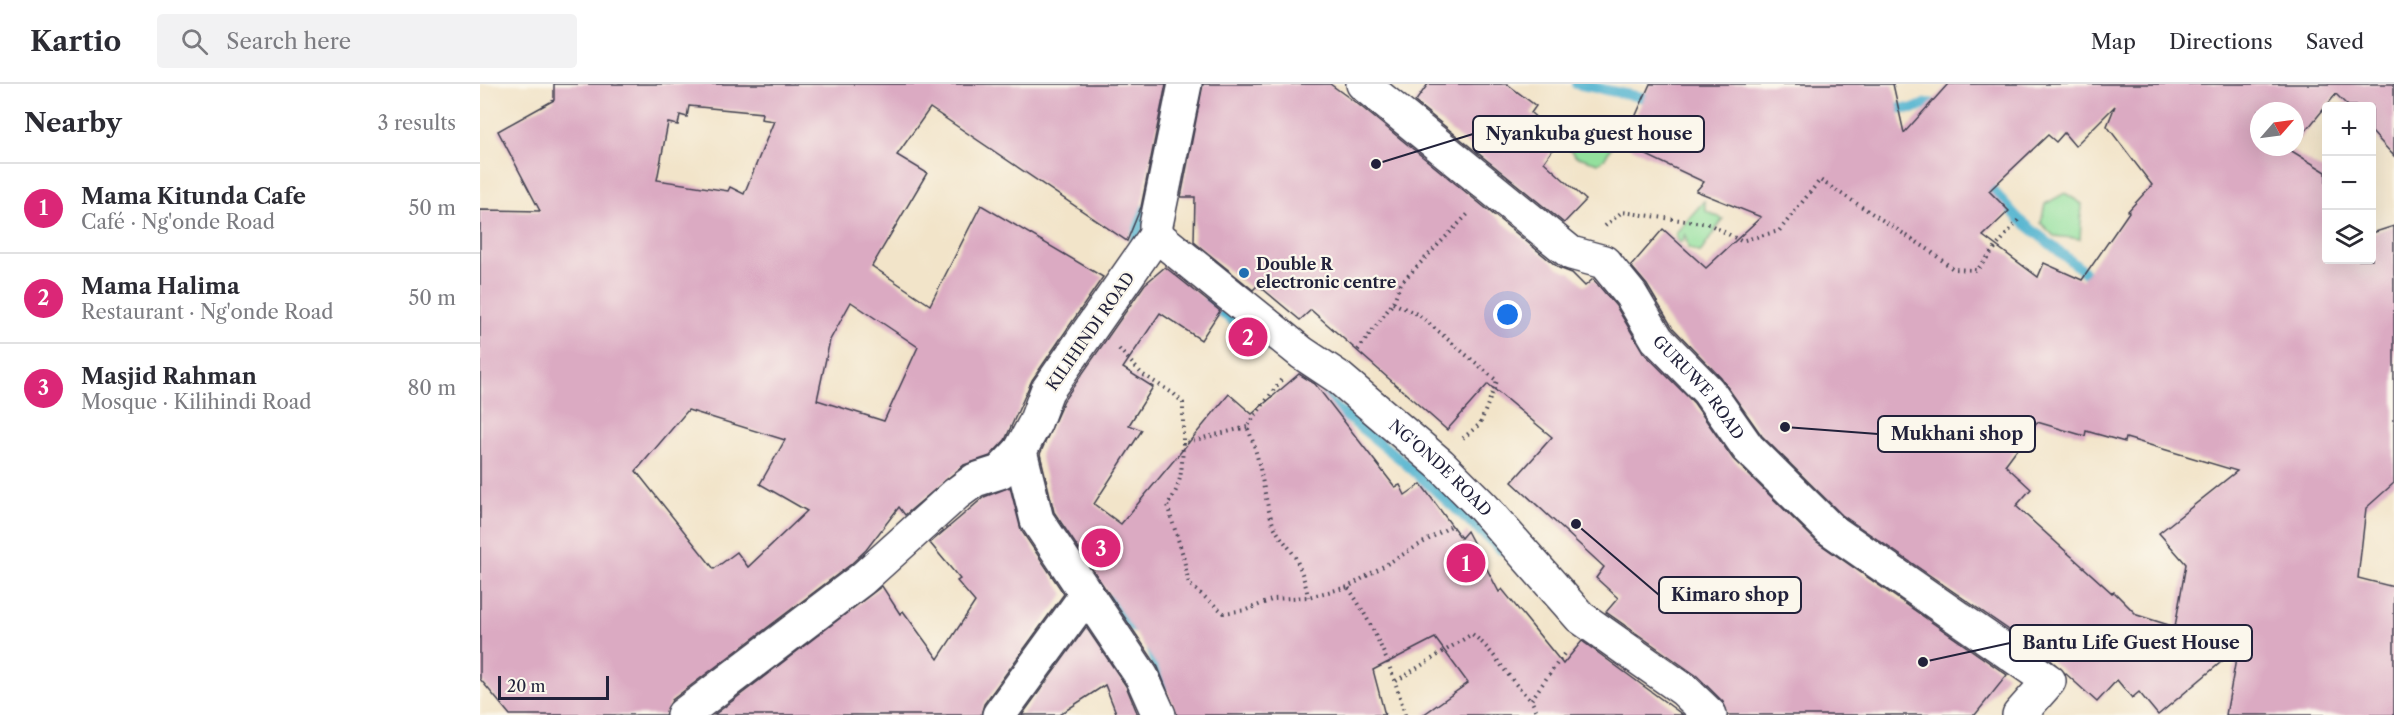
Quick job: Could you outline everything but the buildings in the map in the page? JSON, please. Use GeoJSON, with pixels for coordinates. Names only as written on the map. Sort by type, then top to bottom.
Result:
{"type":"FeatureCollection","features":[{"type":"Feature","properties":{"kind":"street"},"geometry":{"type":"LineString","coordinates":[[1156,235],[1156,225],[1185,84]]}},
{"type":"Feature","properties":{"kind":"street","name":"GURUWE ROAD"},"geometry":{"type":"LineString","coordinates":[[1363,84],[1571,253],[1604,262],[1632,295],[1657,339],[1708,391],[1748,448],[1830,529],[2049,681],[2019,715]]}},
{"type":"Feature","properties":{"kind":"street","name":"KILIHINDI ROAD"},"geometry":{"type":"LineString","coordinates":[[683,715],[862,579],[956,494],[975,480],[1000,472],[1020,451],[1035,423],[1047,391],[1156,235]]}},
{"type":"Feature","properties":{"kind":"street","name":"NG'ONDE ROAD"},"geometry":{"type":"LineString","coordinates":[[1156,235],[1302,353],[1338,377],[1440,464],[1483,507],[1580,618],[1684,690],[1710,715]]}},
{"type":"Feature","properties":{"kind":"street"},"geometry":{"type":"LineString","coordinates":[[1020,451],[1036,520],[1142,677],[1159,715]]}},
{"type":"Feature","properties":{"kind":"street"},"geometry":{"type":"LineString","coordinates":[[999,715],[1087,594]]}},
{"type":"Feature","properties":{"kind":"path"},"geometry":{"type":"LineString","coordinates":[[1571,253],[1622,212],[1709,224],[1741,241],[1779,231],[1820,180],[1929,250],[1953,269],[1977,270],[2019,219]]}},
{"type":"Feature","properties":{"kind":"path"},"geometry":{"type":"LineString","coordinates":[[1338,377],[1393,303],[1401,283],[1464,219],[1488,187]]}},
{"type":"Feature","properties":{"kind":"path"},"geometry":{"type":"LineString","coordinates":[[1393,303],[1419,315],[1497,381],[1480,424],[1446,453],[1440,464]]}},
{"type":"Feature","properties":{"kind":"path"},"geometry":{"type":"LineString","coordinates":[[1094,322],[1142,374],[1174,394],[1183,403],[1182,471],[1177,493],[1167,505],[1183,555],[1189,584],[1224,613],[1246,610],[1274,599],[1308,597],[1348,587],[1483,507]]}},
{"type":"Feature","properties":{"kind":"path"},"geometry":{"type":"LineString","coordinates":[[1183,443],[1247,427],[1302,353]]}},
{"type":"Feature","properties":{"kind":"path"},"geometry":{"type":"LineString","coordinates":[[1247,427],[1257,448],[1261,482],[1271,519],[1276,532],[1295,557],[1308,597]]}},
{"type":"Feature","properties":{"kind":"path"},"geometry":{"type":"LineString","coordinates":[[1348,587],[1367,615],[1396,681],[1405,715]]}},
{"type":"Feature","properties":{"kind":"path"},"geometry":{"type":"LineString","coordinates":[[1531,700],[1564,654],[1580,618]]}},
{"type":"Feature","properties":{"kind":"path"},"geometry":{"type":"LineString","coordinates":[[1396,681],[1472,634],[1486,644],[1515,686],[1531,700],[1539,715]]}},
{"type":"Feature","properties":{"kind":"green space"},"geometry":{"type":"Polygon","coordinates":[[[1586,124],[1618,135],[1605,158],[1598,163],[1575,156],[1567,146],[1586,124]]]}},
{"type":"Feature","properties":{"kind":"green space"},"geometry":{"type":"Polygon","coordinates":[[[2065,193],[2082,204],[2080,239],[2054,236],[2041,223],[2045,204],[2065,193]]]}},
{"type":"Feature","properties":{"kind":"green space"},"geometry":{"type":"Polygon","coordinates":[[[1704,201],[1706,211],[1723,219],[1700,253],[1688,248],[1685,233],[1683,241],[1678,243],[1676,233],[1704,201]]]}},
{"type":"Feature","properties":{"kind":"waterway"},"geometry":{"type":"LineString","coordinates":[[1576,84],[1656,100]]}},
{"type":"Feature","properties":{"kind":"waterway"},"geometry":{"type":"LineString","coordinates":[[1886,107],[1913,109],[1927,103],[1943,105]]}},
{"type":"Feature","properties":{"kind":"waterway"},"geometry":{"type":"LineString","coordinates":[[1982,178],[2019,219],[2097,282]]}},
{"type":"Feature","properties":{"kind":"waterway"},"geometry":{"type":"LineString","coordinates":[[1134,250],[1135,238],[1144,210]]}},
{"type":"Feature","properties":{"kind":"waterway"},"geometry":{"type":"LineString","coordinates":[[1207,302],[1268,347]]}},
{"type":"Feature","properties":{"kind":"waterway"},"geometry":{"type":"LineString","coordinates":[[1322,397],[1400,459],[1501,550]]}},
{"type":"Feature","properties":{"kind":"waterway"},"geometry":{"type":"LineString","coordinates":[[1109,600],[1134,628]]}},
{"type":"Feature","properties":{"kind":"waterway"},"geometry":{"type":"LineString","coordinates":[[1151,649],[1162,686]]}},
{"type":"Feature","properties":{"kind":"place","name":"Nyankuba guest house"},"geometry":{"type":"Point","coordinates":[1376,164]}},
{"type":"Feature","properties":{"kind":"place","name":"Double R electronic centre"},"geometry":{"type":"Point","coordinates":[1244,273]}},
{"type":"Feature","properties":{"kind":"place","name":"Mama Halima"},"geometry":{"type":"Point","coordinates":[1248,337]}},
{"type":"Feature","properties":{"kind":"place","name":"Mukhani shop"},"geometry":{"type":"Point","coordinates":[1785,427]}},
{"type":"Feature","properties":{"kind":"place","name":"Kimaro shop"},"geometry":{"type":"Point","coordinates":[1576,524]}},
{"type":"Feature","properties":{"kind":"place","name":"Masjid Rahman"},"geometry":{"type":"Point","coordinates":[1101,548]}},
{"type":"Feature","properties":{"kind":"place","name":"Mama Kitunda Cafe"},"geometry":{"type":"Point","coordinates":[1466,563]}},
{"type":"Feature","properties":{"kind":"place","name":"Bantu Life Guest House"},"geometry":{"type":"Point","coordinates":[1923,662]}}]}
